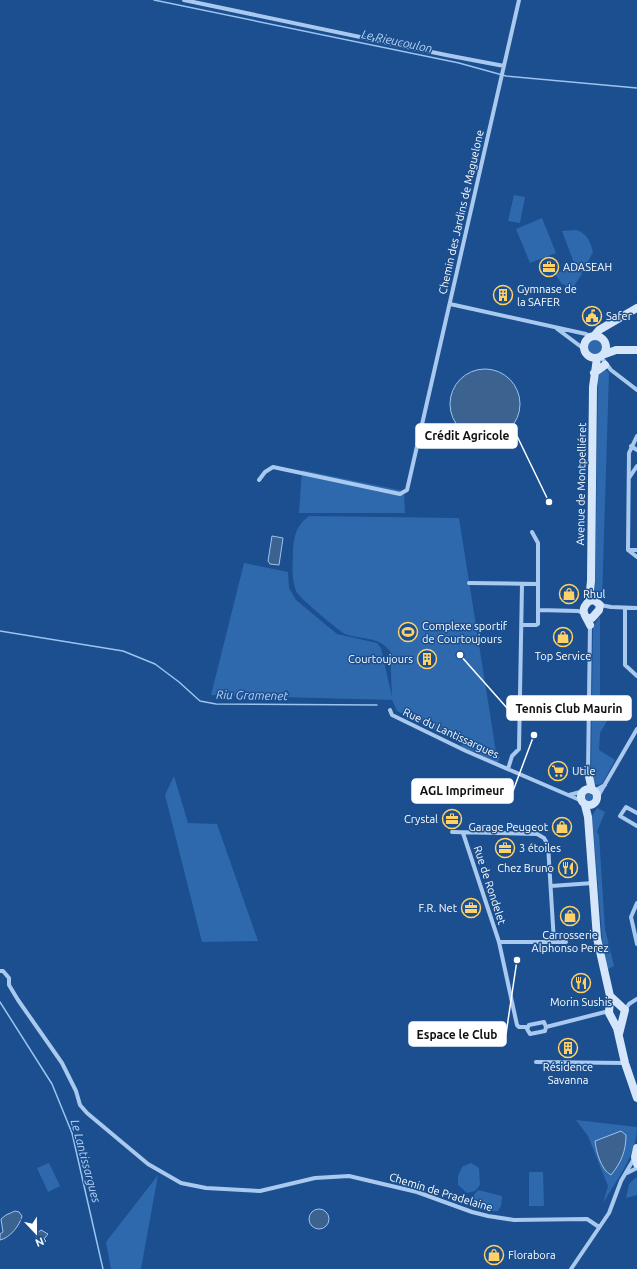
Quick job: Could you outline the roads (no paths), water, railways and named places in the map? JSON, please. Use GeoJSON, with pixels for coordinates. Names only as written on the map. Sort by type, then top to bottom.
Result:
{"type":"FeatureCollection","features":[{"type":"Feature","properties":{"kind":"street"},"geometry":{"type":"LineString","coordinates":[[184,0],[504,66]]}},
{"type":"Feature","properties":{"kind":"street","name":"Chemin des Jardins de Maguelone"},"geometry":{"type":"LineString","coordinates":[[519,0],[450,304],[555,326],[592,337]]}},
{"type":"Feature","properties":{"kind":"street"},"geometry":{"type":"LineString","coordinates":[[259,480],[265,472],[273,467],[400,494],[405,493],[407,490],[450,304]]}},
{"type":"Feature","properties":{"kind":"street"},"geometry":{"type":"LineString","coordinates":[[637,308],[599,330],[586,341],[586,352],[601,356],[616,350],[637,350]]}},
{"type":"Feature","properties":{"kind":"street"},"geometry":{"type":"LineString","coordinates":[[610,324],[606,344],[601,356],[605,365],[637,390]]}},
{"type":"Feature","properties":{"kind":"street","name":"Chemin des Jardins de Maguelone"},"geometry":{"type":"LineString","coordinates":[[555,326],[586,352]]}},
{"type":"Feature","properties":{"kind":"street"},"geometry":{"type":"LineString","coordinates":[[592,337],[600,337],[606,344],[616,350]]}},
{"type":"Feature","properties":{"kind":"street","name":"Avenue de Montpelliéret"},"geometry":{"type":"LineString","coordinates":[[586,352],[593,387]]}},
{"type":"Feature","properties":{"kind":"street","name":"Avenue de Montpelliéret"},"geometry":{"type":"LineString","coordinates":[[595,604],[591,581],[593,387],[594,373],[601,356]]}},
{"type":"Feature","properties":{"kind":"street"},"geometry":{"type":"LineString","coordinates":[[594,373],[605,365]]}},
{"type":"Feature","properties":{"kind":"street"},"geometry":{"type":"LineString","coordinates":[[628,550],[629,453],[637,436]]}},
{"type":"Feature","properties":{"kind":"street"},"geometry":{"type":"LineString","coordinates":[[631,446],[637,450]]}},
{"type":"Feature","properties":{"kind":"street"},"geometry":{"type":"LineString","coordinates":[[628,478],[637,466]]}},
{"type":"Feature","properties":{"kind":"street"},"geometry":{"type":"LineString","coordinates":[[521,625],[538,624],[538,543],[532,532]]}},
{"type":"Feature","properties":{"kind":"street"},"geometry":{"type":"LineString","coordinates":[[628,550],[637,550]]}},
{"type":"Feature","properties":{"kind":"street"},"geometry":{"type":"LineString","coordinates":[[628,550],[637,557]]}},
{"type":"Feature","properties":{"kind":"street"},"geometry":{"type":"LineString","coordinates":[[469,582],[538,584]]}},
{"type":"Feature","properties":{"kind":"street","name":"Rue du Lantissargues"},"geometry":{"type":"LineString","coordinates":[[508,769],[512,756],[519,749],[522,584]]}},
{"type":"Feature","properties":{"kind":"street"},"geometry":{"type":"LineString","coordinates":[[595,604],[611,608],[637,608]]}},
{"type":"Feature","properties":{"kind":"street"},"geometry":{"type":"LineString","coordinates":[[586,804],[595,802],[590,792],[588,772],[585,616],[595,604]]}},
{"type":"Feature","properties":{"kind":"street"},"geometry":{"type":"LineString","coordinates":[[585,616],[595,604]]}},
{"type":"Feature","properties":{"kind":"street"},"geometry":{"type":"LineString","coordinates":[[625,608],[625,666],[637,676]]}},
{"type":"Feature","properties":{"kind":"street"},"geometry":{"type":"LineString","coordinates":[[538,610],[585,616]]}},
{"type":"Feature","properties":{"kind":"street","name":"Rue du Lantissargues"},"geometry":{"type":"LineString","coordinates":[[390,710],[392,715],[508,769],[569,794],[586,804]]}},
{"type":"Feature","properties":{"kind":"street"},"geometry":{"type":"LineString","coordinates":[[637,730],[605,784],[581,795],[586,804],[588,817],[597,938],[610,996],[611,1014],[619,1034],[625,1063],[637,1098]]}},
{"type":"Feature","properties":{"kind":"street"},"geometry":{"type":"LineString","coordinates":[[569,794],[590,792],[605,784]]}},
{"type":"Feature","properties":{"kind":"street"},"geometry":{"type":"LineString","coordinates":[[637,813],[626,807],[620,816],[637,826]]}},
{"type":"Feature","properties":{"kind":"street","name":"Rue de Rondelet"},"geometry":{"type":"LineString","coordinates":[[452,832],[537,834],[544,838],[548,845],[552,886],[554,942]]}},
{"type":"Feature","properties":{"kind":"street","name":"Rue de Rondelet"},"geometry":{"type":"LineString","coordinates":[[463,833],[499,942],[517,1025],[519,1027],[528,1027]]}},
{"type":"Feature","properties":{"kind":"street"},"geometry":{"type":"LineString","coordinates":[[552,886],[593,883]]}},
{"type":"Feature","properties":{"kind":"street"},"geometry":{"type":"LineString","coordinates":[[637,903],[631,917],[637,944]]}},
{"type":"Feature","properties":{"kind":"street","name":"Rue de Rondelet"},"geometry":{"type":"LineString","coordinates":[[499,942],[566,942]]}},
{"type":"Feature","properties":{"kind":"street","name":"Chemin de Pradelaine"},"geometry":{"type":"LineString","coordinates":[[0,971],[3,971],[9,978],[9,985],[18,1000],[62,1063],[76,1091],[80,1105],[87,1113],[148,1164],[181,1184],[217,1189],[260,1191],[315,1178],[349,1176],[417,1192],[488,1216],[514,1220],[587,1219],[599,1227]]}},
{"type":"Feature","properties":{"kind":"street"},"geometry":{"type":"LineString","coordinates":[[610,996],[624,1006],[625,1015],[622,1019],[619,1034]]}},
{"type":"Feature","properties":{"kind":"street"},"geometry":{"type":"LineString","coordinates":[[611,1014],[614,1004],[624,1006],[637,999]]}},
{"type":"Feature","properties":{"kind":"street"},"geometry":{"type":"LineString","coordinates":[[546,1027],[544,1022],[528,1027],[530,1034],[545,1031],[546,1027],[601,1014],[611,1014],[618,1020],[622,1019]]}},
{"type":"Feature","properties":{"kind":"street"},"geometry":{"type":"LineString","coordinates":[[536,1062],[625,1063]]}},
{"type":"Feature","properties":{"kind":"street"},"geometry":{"type":"LineString","coordinates":[[571,1269],[613,1205],[618,1188],[625,1174],[636,1160],[637,1148]]}},
{"type":"Feature","properties":{"kind":"street"},"geometry":{"type":"LineString","coordinates":[[625,1174],[637,1168]]}},
{"type":"Feature","properties":{"kind":"waterway","name":"Le Rieucoulon"},"geometry":{"type":"LineString","coordinates":[[154,0],[459,63],[506,76],[637,88]]}},
{"type":"Feature","properties":{"kind":"waterway","name":"Riu Gramenet"},"geometry":{"type":"LineString","coordinates":[[0,631],[123,651],[155,664],[179,682],[200,701],[216,704],[377,705]]}},
{"type":"Feature","properties":{"kind":"waterway","name":"Le Lantissargues"},"geometry":{"type":"LineString","coordinates":[[0,1002],[52,1084],[72,1133],[103,1269]]}},
{"type":"Feature","properties":{"kind":"place","name":"ADASEAH"},"geometry":{"type":"Point","coordinates":[549,267]}},
{"type":"Feature","properties":{"kind":"place","name":"Gymnase de la SAFER"},"geometry":{"type":"Point","coordinates":[503,295]}},
{"type":"Feature","properties":{"kind":"place","name":"Safer"},"geometry":{"type":"Point","coordinates":[592,316]}},
{"type":"Feature","properties":{"kind":"place","name":"Crédit Agricole"},"geometry":{"type":"Point","coordinates":[549,502]}},
{"type":"Feature","properties":{"kind":"place","name":"Rhul"},"geometry":{"type":"Point","coordinates":[569,594]}},
{"type":"Feature","properties":{"kind":"place","name":"Complexe sportif de Courtoujours"},"geometry":{"type":"Point","coordinates":[408,632]}},
{"type":"Feature","properties":{"kind":"place","name":"Top Service"},"geometry":{"type":"Point","coordinates":[563,637]}},
{"type":"Feature","properties":{"kind":"place","name":"Tennis Club Maurin"},"geometry":{"type":"Point","coordinates":[460,655]}},
{"type":"Feature","properties":{"kind":"place","name":"Courtoujours"},"geometry":{"type":"Point","coordinates":[427,659]}},
{"type":"Feature","properties":{"kind":"place","name":"AGL Imprimeur"},"geometry":{"type":"Point","coordinates":[534,735]}},
{"type":"Feature","properties":{"kind":"place","name":"Utile"},"geometry":{"type":"Point","coordinates":[558,771]}},
{"type":"Feature","properties":{"kind":"place","name":"Crystal"},"geometry":{"type":"Point","coordinates":[452,819]}},
{"type":"Feature","properties":{"kind":"place","name":"Garage Peugeot"},"geometry":{"type":"Point","coordinates":[562,827]}},
{"type":"Feature","properties":{"kind":"place","name":"3 étoiles"},"geometry":{"type":"Point","coordinates":[505,848]}},
{"type":"Feature","properties":{"kind":"place","name":"Chez Bruno"},"geometry":{"type":"Point","coordinates":[568,868]}},
{"type":"Feature","properties":{"kind":"place","name":"F.R. Net"},"geometry":{"type":"Point","coordinates":[471,908]}},
{"type":"Feature","properties":{"kind":"place","name":"Carrosserie Alphonso Perez"},"geometry":{"type":"Point","coordinates":[570,916]}},
{"type":"Feature","properties":{"kind":"place","name":"Espace le Club"},"geometry":{"type":"Point","coordinates":[517,960]}},
{"type":"Feature","properties":{"kind":"place","name":"Morin Sushis"},"geometry":{"type":"Point","coordinates":[581,983]}},
{"type":"Feature","properties":{"kind":"place","name":"Résidence Savanna"},"geometry":{"type":"Point","coordinates":[568,1048]}},
{"type":"Feature","properties":{"kind":"place","name":"Florabora"},"geometry":{"type":"Point","coordinates":[494,1255]}}]}
